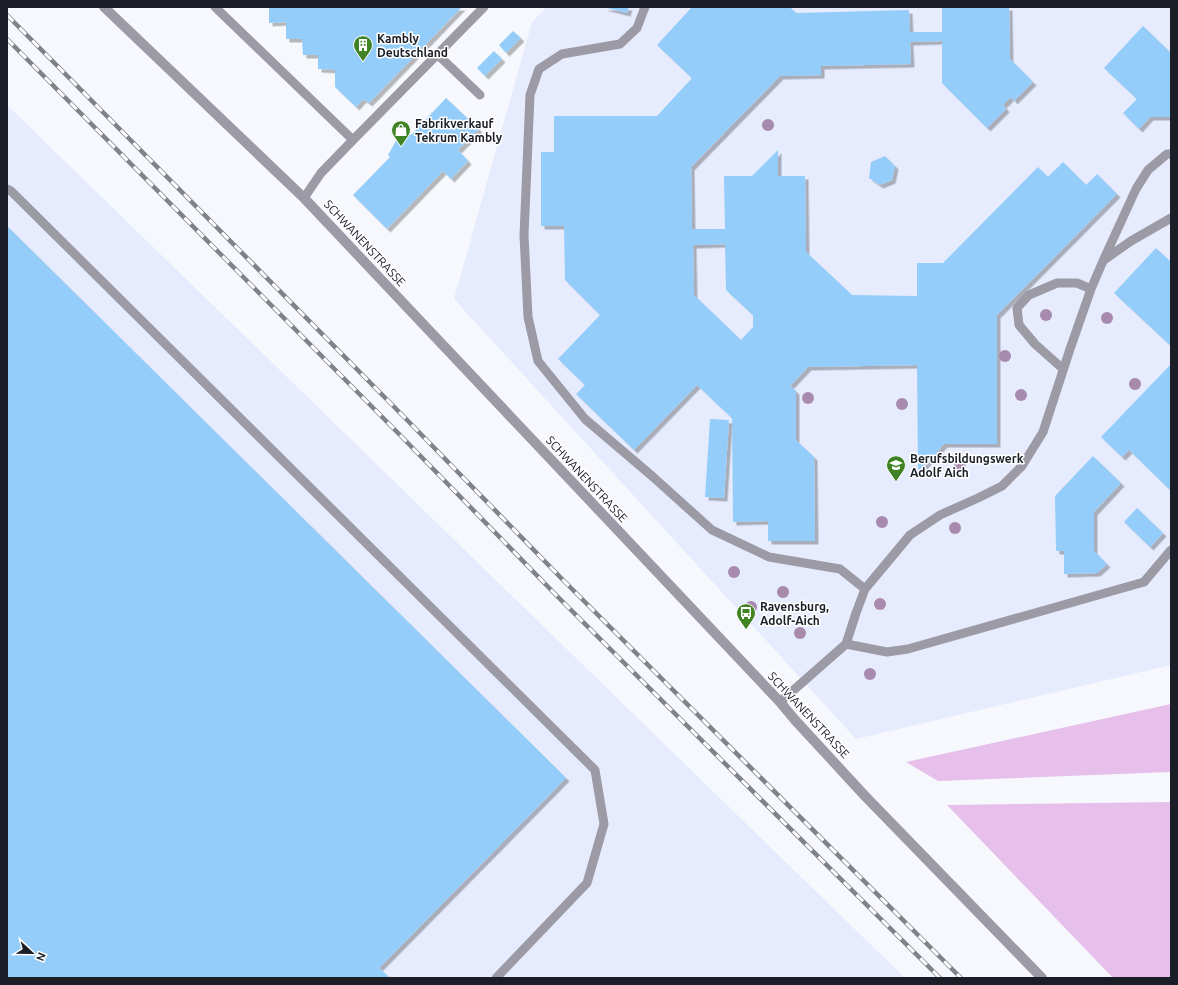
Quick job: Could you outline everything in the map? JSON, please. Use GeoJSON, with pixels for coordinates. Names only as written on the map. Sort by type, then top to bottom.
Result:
{"type":"FeatureCollection","features":[{"type":"Feature","properties":{"kind":"street","name":"SCHWANENSTRASSE"},"geometry":{"type":"LineString","coordinates":[[104,7],[304,198],[780,702],[865,796],[1042,978]]}},
{"type":"Feature","properties":{"kind":"lane"},"geometry":{"type":"LineString","coordinates":[[215,7],[353,140]]}},
{"type":"Feature","properties":{"kind":"lane"},"geometry":{"type":"LineString","coordinates":[[304,198],[321,174],[353,140],[484,7]]}},
{"type":"Feature","properties":{"kind":"lane"},"geometry":{"type":"LineString","coordinates":[[645,7],[636,28],[620,44],[562,54],[539,69],[530,95],[524,235],[528,316],[538,361],[585,419],[712,530],[769,557],[840,569],[865,589]]}},
{"type":"Feature","properties":{"kind":"lane"},"geometry":{"type":"LineString","coordinates":[[437,54],[480,95]]}},
{"type":"Feature","properties":{"kind":"lane"},"geometry":{"type":"LineString","coordinates":[[780,702],[846,644],[865,589],[910,535],[940,515],[1002,486],[1022,466],[1043,432],[1091,289],[1136,189],[1148,170],[1168,154],[1171,154]]}},
{"type":"Feature","properties":{"kind":"lane"},"geometry":{"type":"LineString","coordinates":[[7,189],[11,191],[595,770],[604,824],[587,883],[496,978]]}},
{"type":"Feature","properties":{"kind":"lane"},"geometry":{"type":"LineString","coordinates":[[1103,261],[1131,241],[1171,218]]}},
{"type":"Feature","properties":{"kind":"lane"},"geometry":{"type":"LineString","coordinates":[[1063,369],[1035,344],[1019,325],[1017,308],[1029,295],[1057,283],[1077,283],[1091,289]]}},
{"type":"Feature","properties":{"kind":"lane"},"geometry":{"type":"LineString","coordinates":[[846,644],[887,652],[908,649],[1138,584],[1144,582],[1171,550]]}},
{"type":"Feature","properties":{"kind":"shaded area","name":"Berufsbildungswerk Adolf Aich"},"geometry":{"type":"Polygon","coordinates":[[[547,7],[1171,7],[1171,665],[856,739],[454,299],[532,22],[547,7]]]}},
{"type":"Feature","properties":{"kind":"shaded area"},"geometry":{"type":"Polygon","coordinates":[[[7,105],[905,978],[7,978],[7,105]]]}},
{"type":"Feature","properties":{"kind":"shaded area"},"geometry":{"type":"Polygon","coordinates":[[[1171,704],[1171,772],[938,781],[906,762],[1171,704]]]}},
{"type":"Feature","properties":{"kind":"shaded area"},"geometry":{"type":"Polygon","coordinates":[[[1171,802],[1171,978],[1113,978],[947,805],[1171,802]]]}},
{"type":"Feature","properties":{"kind":"building","name":"Kambly Deutschland"},"geometry":{"type":"Polygon","coordinates":[[[269,7],[462,7],[369,103],[363,99],[356,107],[335,87],[335,70],[318,69],[318,55],[303,55],[302,39],[286,39],[286,22],[269,23],[269,7]]]}},
{"type":"Feature","properties":{"kind":"building"},"geometry":{"type":"Polygon","coordinates":[[[603,7],[629,7],[627,13],[603,7]]]}},
{"type":"Feature","properties":{"kind":"building"},"geometry":{"type":"Polygon","coordinates":[[[692,7],[790,7],[796,13],[909,10],[910,32],[942,32],[942,7],[1009,7],[1010,59],[1033,82],[1014,101],[1011,97],[1003,105],[1006,109],[987,128],[942,83],[942,41],[910,42],[911,64],[821,66],[821,75],[780,76],[691,167],[692,229],[725,229],[724,176],[752,176],[778,150],[778,176],[805,176],[806,252],[852,295],[917,296],[917,263],[943,263],[1038,167],[1048,177],[1063,162],[1086,185],[1097,174],[1117,194],[997,315],[997,444],[944,444],[918,472],[917,365],[808,367],[790,386],[796,391],[796,440],[814,457],[815,541],[768,541],[768,521],[733,522],[732,418],[697,385],[634,450],[576,394],[585,385],[558,359],[600,315],[565,280],[564,226],[541,226],[541,152],[554,152],[554,116],[657,116],[692,78],[657,45],[692,7]],[[725,244],[693,245],[694,295],[741,340],[753,327],[753,315],[726,290],[725,244]]]}},
{"type":"Feature","properties":{"kind":"building"},"geometry":{"type":"Polygon","coordinates":[[[1143,26],[1171,53],[1171,117],[1150,117],[1139,129],[1123,113],[1137,99],[1104,68],[1143,26]]]}},
{"type":"Feature","properties":{"kind":"building"},"geometry":{"type":"Polygon","coordinates":[[[513,31],[521,38],[506,53],[499,45],[513,31]]]}},
{"type":"Feature","properties":{"kind":"building"},"geometry":{"type":"Polygon","coordinates":[[[494,51],[502,59],[485,76],[477,68],[494,51]]]}},
{"type":"Feature","properties":{"kind":"building"},"geometry":{"type":"Polygon","coordinates":[[[446,98],[479,129],[458,150],[468,161],[451,179],[443,171],[387,229],[353,195],[390,157],[388,155],[397,139],[407,133],[411,135],[446,98]]]}},
{"type":"Feature","properties":{"kind":"building"},"geometry":{"type":"Polygon","coordinates":[[[885,156],[895,166],[892,180],[880,185],[869,178],[871,162],[885,156]]]}},
{"type":"Feature","properties":{"kind":"building"},"geometry":{"type":"Polygon","coordinates":[[[7,226],[566,778],[379,968],[390,978],[7,978],[7,226]]]}},
{"type":"Feature","properties":{"kind":"building"},"geometry":{"type":"Polygon","coordinates":[[[1156,248],[1171,262],[1171,346],[1114,293],[1156,248]]]}},
{"type":"Feature","properties":{"kind":"building"},"geometry":{"type":"Polygon","coordinates":[[[1171,364],[1171,487],[1169,489],[1129,450],[1122,457],[1101,437],[1171,364]]]}},
{"type":"Feature","properties":{"kind":"building"},"geometry":{"type":"Polygon","coordinates":[[[710,419],[729,420],[724,498],[705,497],[710,419]]]}},
{"type":"Feature","properties":{"kind":"building"},"geometry":{"type":"Polygon","coordinates":[[[1093,456],[1121,483],[1094,512],[1094,551],[1107,564],[1097,573],[1064,574],[1064,551],[1056,551],[1055,496],[1093,456]]]}},
{"type":"Feature","properties":{"kind":"building"},"geometry":{"type":"Polygon","coordinates":[[[1137,508],[1163,533],[1150,547],[1124,522],[1137,508]]]}},
{"type":"Feature","properties":{"kind":"railway"},"geometry":{"type":"LineString","coordinates":[[7,15],[564,581],[961,978]]}},
{"type":"Feature","properties":{"kind":"railway"},"geometry":{"type":"LineString","coordinates":[[7,39],[401,436],[557,596],[940,978]]}},
{"type":"Feature","properties":{"kind":"place","name":"Kambly Deutschland"},"geometry":{"type":"Point","coordinates":[363,62]}},
{"type":"Feature","properties":{"kind":"place","name":"Fabrikverkauf Tekrum Kambly"},"geometry":{"type":"Point","coordinates":[401,147]}},
{"type":"Feature","properties":{"kind":"place","name":"Berufsbildungswerk Adolf Aich"},"geometry":{"type":"Point","coordinates":[896,482]}},
{"type":"Feature","properties":{"kind":"place","name":"Ravensburg, Adolf-Aich"},"geometry":{"type":"Point","coordinates":[746,630]}}]}
